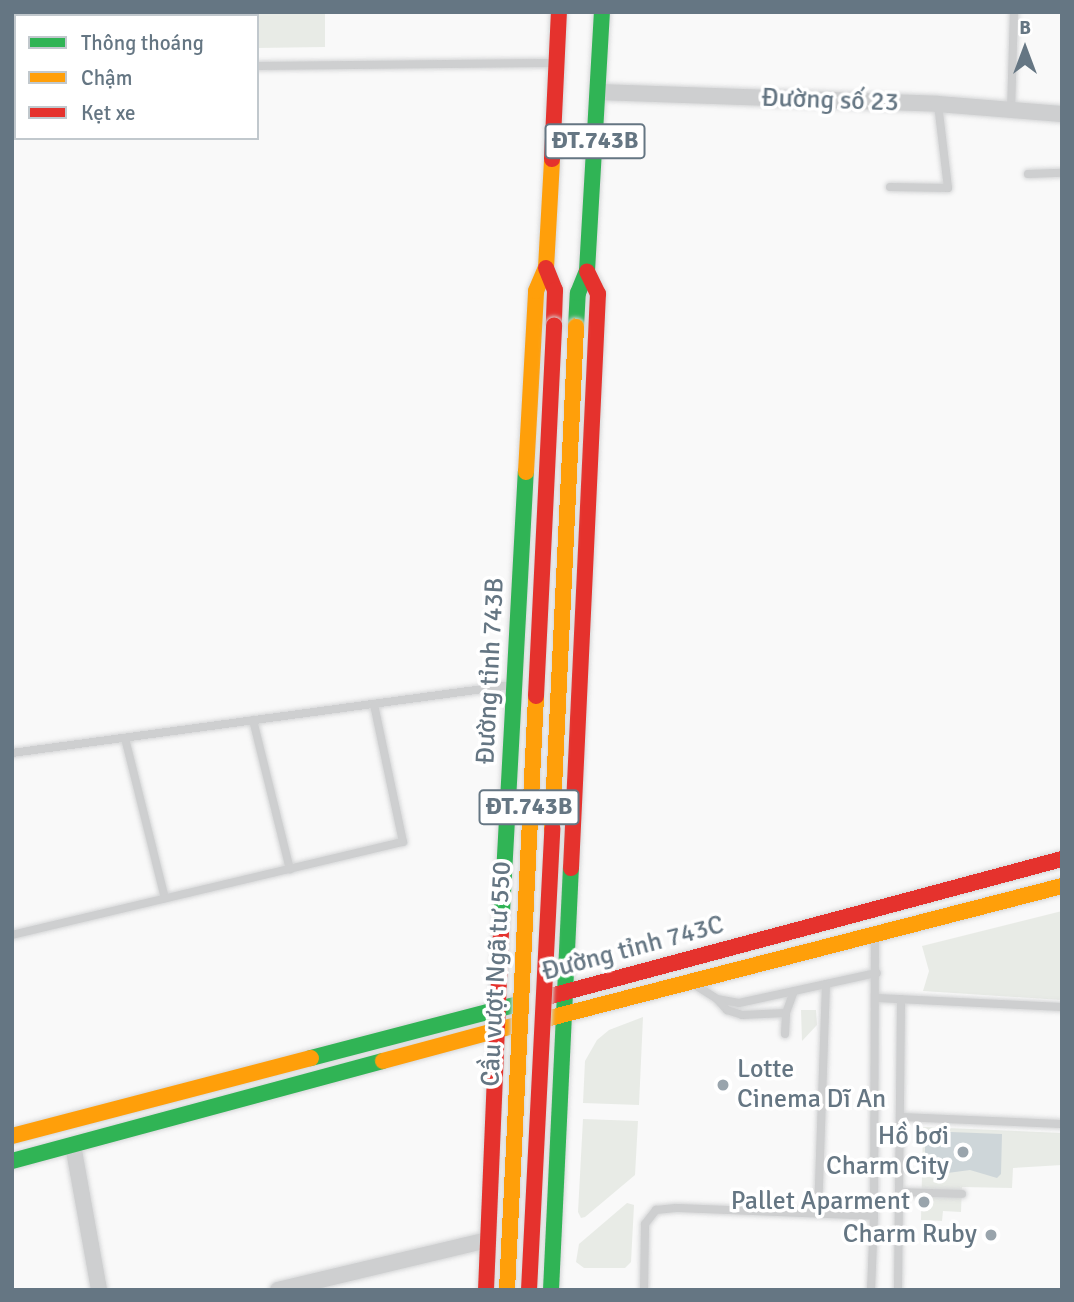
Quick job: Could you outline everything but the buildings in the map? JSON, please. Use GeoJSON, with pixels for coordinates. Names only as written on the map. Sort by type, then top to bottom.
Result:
{"type":"FeatureCollection","features":[{"type":"Feature","properties":{"kind":"main road","name":"Đường tỉnh 743B"},"geometry":{"type":"LineString","coordinates":[[486,1290],[497,1009],[536,290],[546,268],[559,12]]}},
{"type":"Feature","properties":{"kind":"main road","name":"ĐT.743B"},"geometry":{"type":"LineString","coordinates":[[551,1290],[598,295],[587,271],[602,12]]}},
{"type":"Feature","properties":{"kind":"main road","name":"Đường tỉnh 743B"},"geometry":{"type":"LineString","coordinates":[[546,268],[555,290],[554,325]]}},
{"type":"Feature","properties":{"kind":"main road","name":"Cầu vượt Ngã tư 550"},"geometry":{"type":"LineString","coordinates":[[529,1290],[576,327],[578,293],[587,271]]}},
{"type":"Feature","properties":{"kind":"main road","name":"Cầu vượt Ngã tư 550"},"geometry":{"type":"LineString","coordinates":[[507,1290],[554,325]]}},
{"type":"Feature","properties":{"kind":"main road","name":"Đường tỉnh 743C"},"geometry":{"type":"LineString","coordinates":[[12,1136],[1062,859]]}},
{"type":"Feature","properties":{"kind":"main road","name":"Đường tỉnh 743C"},"geometry":{"type":"LineString","coordinates":[[12,1161],[496,1030],[565,1015],[1062,886]]}},
{"type":"Feature","properties":{"kind":"main road"},"geometry":{"type":"LineString","coordinates":[[869,911],[875,935]]}},
{"type":"Feature","properties":{"kind":"main road"},"geometry":{"type":"LineString","coordinates":[[90,1116],[96,1139]]}},
{"type":"Feature","properties":{"kind":"street","name":"Đường số 23"},"geometry":{"type":"LineString","coordinates":[[598,92],[938,104],[1062,114]]}},
{"type":"Feature","properties":{"kind":"street"},"geometry":{"type":"LineString","coordinates":[[73,1145],[99,1290]]}},
{"type":"Feature","properties":{"kind":"street"},"geometry":{"type":"LineString","coordinates":[[278,1290],[488,1240]]}},
{"type":"Feature","properties":{"kind":"lane"},"geometry":{"type":"LineString","coordinates":[[1011,111],[1014,12]]}},
{"type":"Feature","properties":{"kind":"lane"},"geometry":{"type":"LineString","coordinates":[[259,66],[556,63]]}},
{"type":"Feature","properties":{"kind":"lane"},"geometry":{"type":"LineString","coordinates":[[890,187],[948,188],[938,104]]}},
{"type":"Feature","properties":{"kind":"lane"},"geometry":{"type":"LineString","coordinates":[[1028,174],[1062,173]]}},
{"type":"Feature","properties":{"kind":"lane"},"geometry":{"type":"LineString","coordinates":[[12,753],[515,685]]}},
{"type":"Feature","properties":{"kind":"lane"},"geometry":{"type":"LineString","coordinates":[[12,935],[403,842],[374,704]]}},
{"type":"Feature","properties":{"kind":"lane"},"geometry":{"type":"LineString","coordinates":[[253,720],[290,869]]}},
{"type":"Feature","properties":{"kind":"lane"},"geometry":{"type":"LineString","coordinates":[[125,738],[166,898]]}},
{"type":"Feature","properties":{"kind":"lane"},"geometry":{"type":"LineString","coordinates":[[872,1290],[877,998],[875,935]]}},
{"type":"Feature","properties":{"kind":"lane"},"geometry":{"type":"LineString","coordinates":[[716,999],[739,1003],[877,973]]}},
{"type":"Feature","properties":{"kind":"lane"},"geometry":{"type":"LineString","coordinates":[[692,982],[727,1010],[741,1015],[786,1013]]}},
{"type":"Feature","properties":{"kind":"lane"},"geometry":{"type":"LineString","coordinates":[[818,1213],[826,984]]}},
{"type":"Feature","properties":{"kind":"lane"},"geometry":{"type":"LineString","coordinates":[[785,1034],[786,1013],[794,991]]}},
{"type":"Feature","properties":{"kind":"lane"},"geometry":{"type":"LineString","coordinates":[[877,998],[1062,1007]]}},
{"type":"Feature","properties":{"kind":"lane"},"geometry":{"type":"LineString","coordinates":[[898,1290],[901,999]]}},
{"type":"Feature","properties":{"kind":"lane"},"geometry":{"type":"LineString","coordinates":[[900,1117],[1062,1124]]}},
{"type":"Feature","properties":{"kind":"lane"},"geometry":{"type":"LineString","coordinates":[[899,1192],[962,1194]]}},
{"type":"Feature","properties":{"kind":"lane"},"geometry":{"type":"LineString","coordinates":[[644,1290],[645,1224],[656,1210],[676,1208],[874,1216]]}},
{"type":"Feature","properties":{"kind":"shaded area"},"geometry":{"type":"Polygon","coordinates":[[[325,12],[325,47],[259,48],[259,14],[233,14],[325,12]]]}},
{"type":"Feature","properties":{"kind":"shaded area"},"geometry":{"type":"Polygon","coordinates":[[[1062,911],[1062,1000],[923,991],[929,971],[922,946],[1062,911]]]}},
{"type":"Feature","properties":{"kind":"shaded area"},"geometry":{"type":"Polygon","coordinates":[[[801,1010],[816,1010],[817,1025],[802,1041],[801,1010]]]}},
{"type":"Feature","properties":{"kind":"shaded area"},"geometry":{"type":"Polygon","coordinates":[[[643,1017],[639,1105],[583,1103],[585,1061],[597,1040],[609,1030],[643,1017]]]}},
{"type":"Feature","properties":{"kind":"shaded area"},"geometry":{"type":"Polygon","coordinates":[[[583,1119],[638,1121],[635,1175],[581,1218],[578,1212],[583,1119]]]}},
{"type":"Feature","properties":{"kind":"shaded area"},"geometry":{"type":"Polygon","coordinates":[[[923,1127],[1062,1133],[1062,1165],[1013,1168],[1012,1188],[962,1187],[961,1212],[943,1211],[942,1221],[921,1220],[923,1127]]]}},
{"type":"Feature","properties":{"kind":"shaded area","name":"Hồ bơi Charm City"},"geometry":{"type":"Polygon","coordinates":[[[925,1131],[1002,1134],[1001,1174],[997,1178],[970,1170],[925,1176],[925,1131]]]}},
{"type":"Feature","properties":{"kind":"shaded area"},"geometry":{"type":"Polygon","coordinates":[[[627,1203],[634,1205],[631,1262],[625,1268],[584,1268],[576,1262],[579,1244],[627,1203]]]}},
{"type":"Feature","properties":{"kind":"traffic: fast"},"geometry":{"type":"LineString","coordinates":[[576,327],[578,293],[587,271],[602,12]]}},
{"type":"Feature","properties":{"kind":"traffic: fast"},"geometry":{"type":"LineString","coordinates":[[501,930],[526,472]]}},
{"type":"Feature","properties":{"kind":"traffic: fast"},"geometry":{"type":"LineString","coordinates":[[551,1290],[571,868]]}},
{"type":"Feature","properties":{"kind":"traffic: fast"},"geometry":{"type":"LineString","coordinates":[[311,1058],[514,1005]]}},
{"type":"Feature","properties":{"kind":"traffic: fast"},"geometry":{"type":"LineString","coordinates":[[12,1161],[383,1061]]}},
{"type":"Feature","properties":{"kind":"traffic: slow"},"geometry":{"type":"LineString","coordinates":[[526,472],[536,291],[546,268],[552,159]]}},
{"type":"Feature","properties":{"kind":"traffic: slow"},"geometry":{"type":"LineString","coordinates":[[552,829],[576,327]]}},
{"type":"Feature","properties":{"kind":"traffic: slow"},"geometry":{"type":"LineString","coordinates":[[507,1290],[536,696]]}},
{"type":"Feature","properties":{"kind":"traffic: slow"},"geometry":{"type":"LineString","coordinates":[[546,1019],[1062,886]]}},
{"type":"Feature","properties":{"kind":"traffic: slow"},"geometry":{"type":"LineString","coordinates":[[383,1061],[513,1026]]}},
{"type":"Feature","properties":{"kind":"traffic: slow"},"geometry":{"type":"LineString","coordinates":[[12,1136],[311,1058]]}},
{"type":"Feature","properties":{"kind":"traffic: jam"},"geometry":{"type":"LineString","coordinates":[[552,159],[559,12]]}},
{"type":"Feature","properties":{"kind":"traffic: jam"},"geometry":{"type":"LineString","coordinates":[[546,268],[555,290],[554,325]]}},
{"type":"Feature","properties":{"kind":"traffic: jam"},"geometry":{"type":"LineString","coordinates":[[571,868],[598,294],[587,271]]}},
{"type":"Feature","properties":{"kind":"traffic: jam"},"geometry":{"type":"LineString","coordinates":[[536,696],[554,325]]}},
{"type":"Feature","properties":{"kind":"traffic: jam"},"geometry":{"type":"LineString","coordinates":[[529,1290],[552,829]]}},
{"type":"Feature","properties":{"kind":"traffic: jam"},"geometry":{"type":"LineString","coordinates":[[547,997],[1062,859]]}},
{"type":"Feature","properties":{"kind":"traffic: jam"},"geometry":{"type":"LineString","coordinates":[[486,1290],[501,930]]}},
{"type":"Feature","properties":{"kind":"place","name":"Lotte Cinema Dĩ An"},"geometry":{"type":"Point","coordinates":[723,1085]}},
{"type":"Feature","properties":{"kind":"place","name":"Hồ bơi Charm City"},"geometry":{"type":"Point","coordinates":[963,1152]}},
{"type":"Feature","properties":{"kind":"place","name":"Pallet Aparment"},"geometry":{"type":"Point","coordinates":[924,1202]}},
{"type":"Feature","properties":{"kind":"place","name":"Charm Ruby"},"geometry":{"type":"Point","coordinates":[991,1235]}}]}
